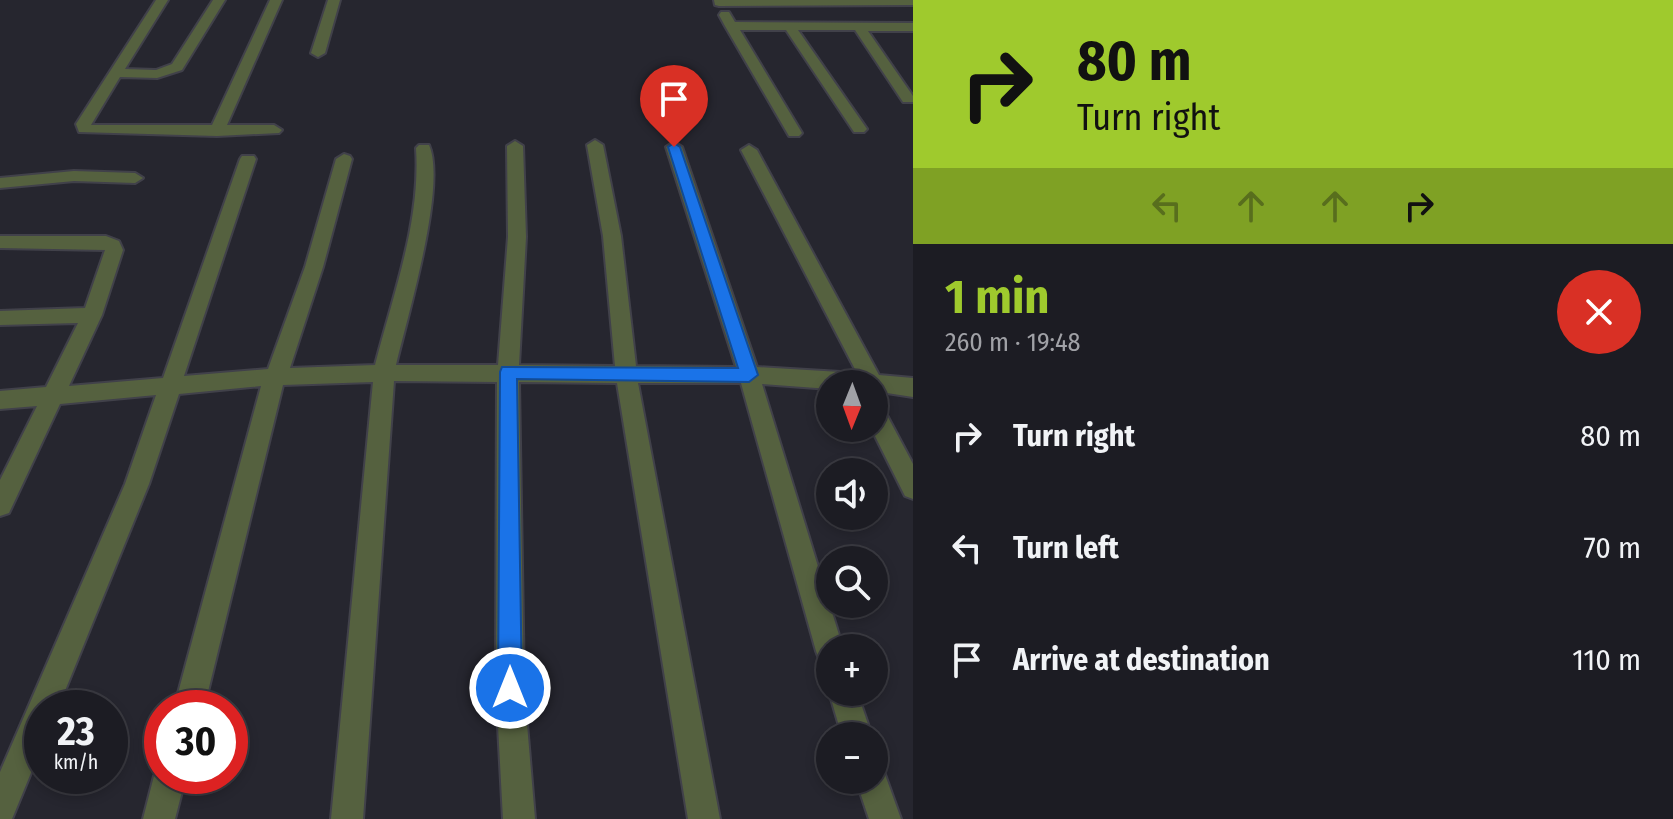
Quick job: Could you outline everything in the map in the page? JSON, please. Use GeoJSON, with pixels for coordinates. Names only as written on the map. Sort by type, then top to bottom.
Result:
{"type":"FeatureCollection","features":[{"type":"Feature","properties":{"kind":"street"},"geometry":{"type":"LineString","coordinates":[[162,0],[83,124],[87,130],[274,130]]}},
{"type":"Feature","properties":{"kind":"street"},"geometry":{"type":"LineString","coordinates":[[114,73],[157,74],[177,67],[219,0]]}},
{"type":"Feature","properties":{"kind":"street"},"geometry":{"type":"LineString","coordinates":[[217,131],[276,0]]}},
{"type":"Feature","properties":{"kind":"street"},"geometry":{"type":"LineString","coordinates":[[318,53],[334,0]]}},
{"type":"Feature","properties":{"kind":"street"},"geometry":{"type":"LineString","coordinates":[[794,133],[718,1],[913,1]]}},
{"type":"Feature","properties":{"kind":"street"},"geometry":{"type":"LineString","coordinates":[[731,26],[913,27]]}},
{"type":"Feature","properties":{"kind":"street"},"geometry":{"type":"LineString","coordinates":[[790,27],[859,129]]}},
{"type":"Feature","properties":{"kind":"street"},"geometry":{"type":"LineString","coordinates":[[859,27],[908,99]]}},
{"type":"Feature","properties":{"kind":"street"},"geometry":{"type":"LineString","coordinates":[[595,145],[612,236],[626,374],[704,819]]}},
{"type":"Feature","properties":{"kind":"street"},"geometry":{"type":"LineString","coordinates":[[515,146],[518,200],[508,372],[510,688],[519,819]]}},
{"type":"Feature","properties":{"kind":"street"},"geometry":{"type":"LineString","coordinates":[[674,147],[749,375],[825,634]]}},
{"type":"Feature","properties":{"kind":"street"},"geometry":{"type":"LineString","coordinates":[[347,819],[384,373],[416,241],[426,176],[424,148]]}},
{"type":"Feature","properties":{"kind":"street"},"geometry":{"type":"LineString","coordinates":[[749,150],[858,370]]}},
{"type":"Feature","properties":{"kind":"street"},"geometry":{"type":"LineString","coordinates":[[50,690],[137,484],[248,159]]}},
{"type":"Feature","properties":{"kind":"street"},"geometry":{"type":"LineString","coordinates":[[194,690],[274,377],[282,363],[314,267],[344,159]]}},
{"type":"Feature","properties":{"kind":"street"},"geometry":{"type":"LineString","coordinates":[[0,183],[74,176],[135,178]]}},
{"type":"Feature","properties":{"kind":"street"},"geometry":{"type":"LineString","coordinates":[[0,242],[99,241],[113,245],[113,254],[92,315],[0,505]]}},
{"type":"Feature","properties":{"kind":"street"},"geometry":{"type":"LineString","coordinates":[[0,318],[92,315]]}},
{"type":"Feature","properties":{"kind":"street"},"geometry":{"type":"LineString","coordinates":[[0,400],[274,377],[384,373],[749,375],[816,380]]}},
{"type":"Feature","properties":{"kind":"street"},"geometry":{"type":"LineString","coordinates":[[888,384],[913,388]]}},
{"type":"Feature","properties":{"kind":"street"},"geometry":{"type":"LineString","coordinates":[[888,439],[913,488]]}},
{"type":"Feature","properties":{"kind":"street"},"geometry":{"type":"LineString","coordinates":[[0,809],[24,752]]}},
{"type":"Feature","properties":{"kind":"street"},"geometry":{"type":"LineString","coordinates":[[159,819],[165,794]]}},
{"type":"Feature","properties":{"kind":"street"},"geometry":{"type":"LineString","coordinates":[[877,794],[885,819]]}},
{"type":"Feature","properties":{"kind":"route"},"geometry":{"type":"LineString","coordinates":[[510,688],[508,372],[749,375],[674,147]]}}]}
